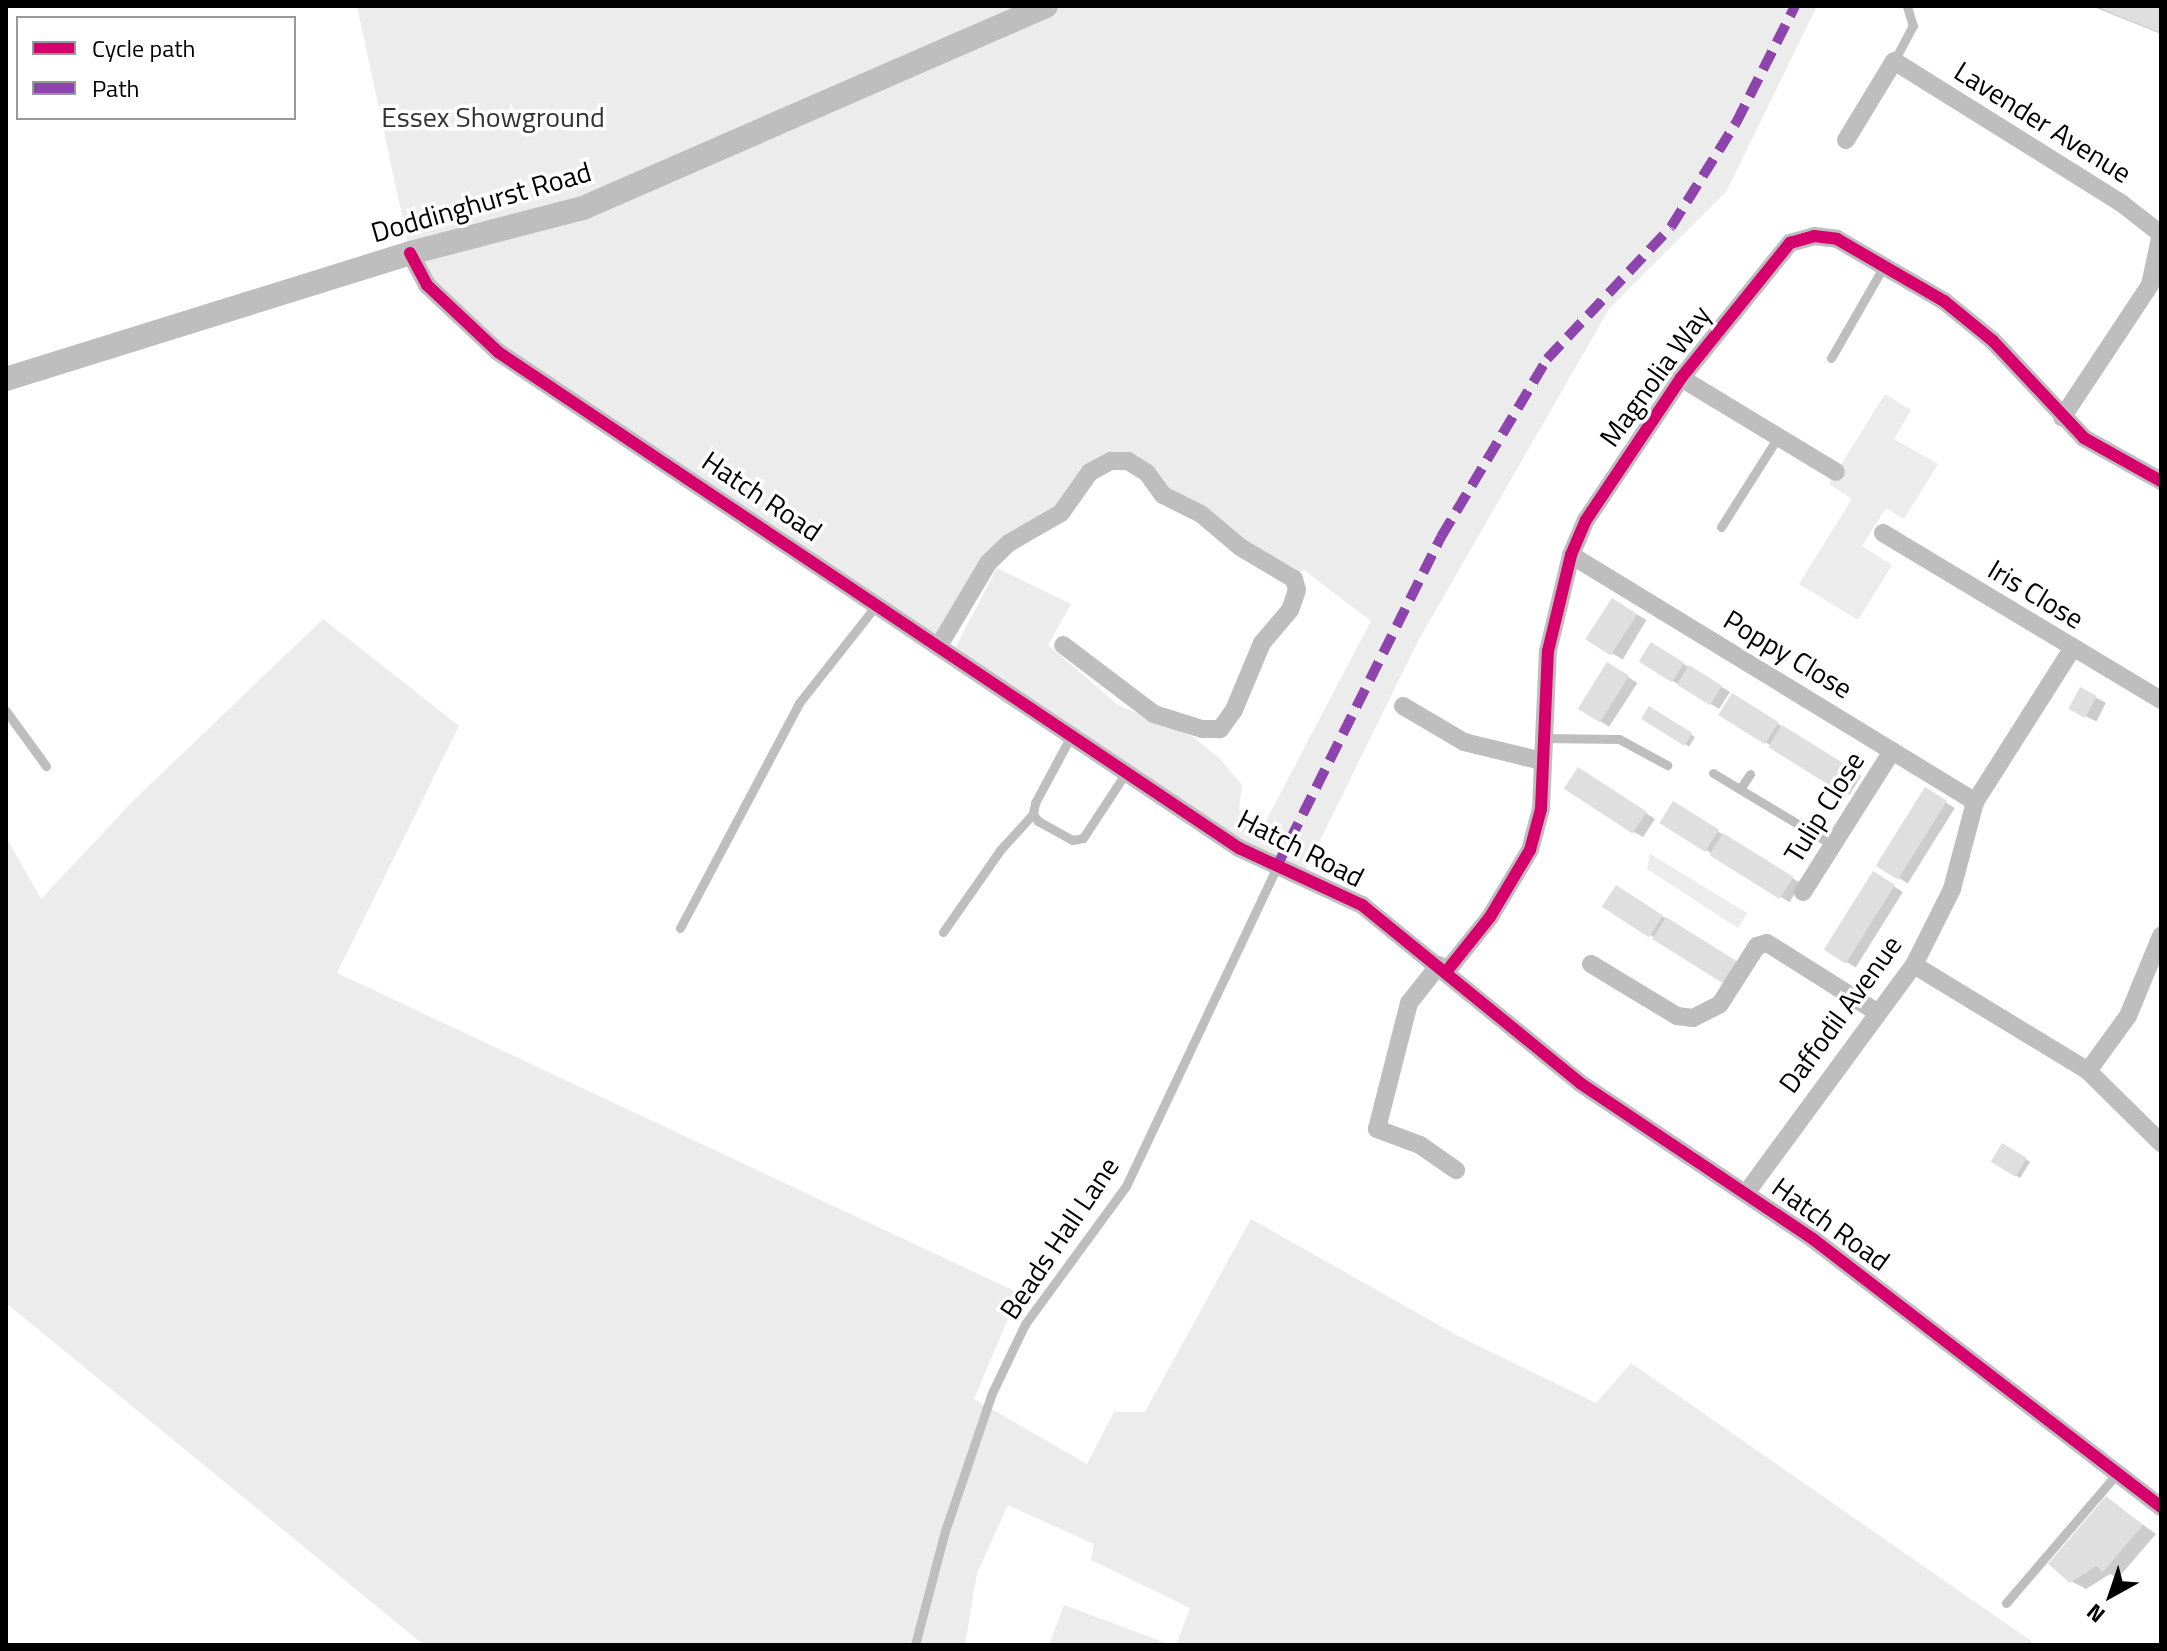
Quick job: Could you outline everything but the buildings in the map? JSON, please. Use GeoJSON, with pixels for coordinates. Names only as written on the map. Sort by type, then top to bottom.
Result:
{"type":"FeatureCollection","features":[{"type":"Feature","properties":{"kind":"street","name":"Doddinghurst Road"},"geometry":{"type":"LineString","coordinates":[[6,379],[410,253],[583,208],[1046,6]]}},
{"type":"Feature","properties":{"kind":"street"},"geometry":{"type":"LineString","coordinates":[[1846,140],[1894,61]]}},
{"type":"Feature","properties":{"kind":"street","name":"Lavender Avenue"},"geometry":{"type":"LineString","coordinates":[[1894,61],[2121,203],[2161,234],[2150,285],[2062,418]]}},
{"type":"Feature","properties":{"kind":"street","name":"Magnolia Way"},"geometry":{"type":"LineString","coordinates":[[1377,1129],[1409,1003],[1490,917],[1524,863],[1539,818],[1548,651],[1571,555],[1602,490],[1681,378],[1790,243],[1814,236],[1837,239],[1885,264],[1965,315],[2084,438],[2161,481]]}},
{"type":"Feature","properties":{"kind":"street","name":"Hatch Road"},"geometry":{"type":"LineString","coordinates":[[410,253],[427,285],[498,352],[1276,868],[1362,905],[1580,1083],[1747,1192],[1881,1289],[2115,1476],[2161,1507]]}},
{"type":"Feature","properties":{"kind":"street"},"geometry":{"type":"LineString","coordinates":[[1681,378],[1836,472]]}},
{"type":"Feature","properties":{"kind":"street"},"geometry":{"type":"LineString","coordinates":[[940,644],[988,563],[1009,543],[1061,513],[1090,472],[1111,461],[1138,467],[1163,495],[1201,514],[1240,547],[1294,579],[1297,590],[1290,610],[1262,643],[1234,710],[1220,729],[1202,729],[1154,714],[1063,645]]}},
{"type":"Feature","properties":{"kind":"street","name":"Iris Close"},"geometry":{"type":"LineString","coordinates":[[1883,533],[2161,700]]}},
{"type":"Feature","properties":{"kind":"street","name":"Poppy Close"},"geometry":{"type":"LineString","coordinates":[[1571,555],[1975,802]]}},
{"type":"Feature","properties":{"kind":"street","name":"Daffodil Avenue"},"geometry":{"type":"LineString","coordinates":[[1747,1192],[1875,1011],[1914,965],[1952,889],[1975,802],[2072,649]]}},
{"type":"Feature","properties":{"kind":"street"},"geometry":{"type":"LineString","coordinates":[[1403,706],[1464,742],[1542,761]]}},
{"type":"Feature","properties":{"kind":"street","name":"Tulip Close"},"geometry":{"type":"LineString","coordinates":[[1803,892],[1892,751]]}},
{"type":"Feature","properties":{"kind":"street"},"geometry":{"type":"LineString","coordinates":[[2088,1071],[2128,1016],[2161,936]]}},
{"type":"Feature","properties":{"kind":"street"},"geometry":{"type":"LineString","coordinates":[[1591,964],[1677,1016],[1693,1018],[1720,1004],[1757,946],[1767,943],[1875,1011]]}},
{"type":"Feature","properties":{"kind":"street"},"geometry":{"type":"LineString","coordinates":[[1914,965],[2088,1071],[2161,1143]]}},
{"type":"Feature","properties":{"kind":"street"},"geometry":{"type":"LineString","coordinates":[[1358,1126],[1377,1129],[1420,1145],[1456,1170]]}},
{"type":"Feature","properties":{"kind":"lane"},"geometry":{"type":"LineString","coordinates":[[1894,61],[1913,26],[1907,6]]}},
{"type":"Feature","properties":{"kind":"lane"},"geometry":{"type":"LineString","coordinates":[[1831,358],[1885,264]]}},
{"type":"Feature","properties":{"kind":"lane"},"geometry":{"type":"LineString","coordinates":[[1721,527],[1778,437]]}},
{"type":"Feature","properties":{"kind":"lane"},"geometry":{"type":"LineString","coordinates":[[680,928],[799,703],[878,603]]}},
{"type":"Feature","properties":{"kind":"lane"},"geometry":{"type":"LineString","coordinates":[[6,711],[46,766]]}},
{"type":"Feature","properties":{"kind":"lane"},"geometry":{"type":"LineString","coordinates":[[943,932],[1001,849],[1033,814],[1072,734]]}},
{"type":"Feature","properties":{"kind":"lane"},"geometry":{"type":"LineString","coordinates":[[1542,738],[1619,739],[1667,765]]}},
{"type":"Feature","properties":{"kind":"lane"},"geometry":{"type":"LineString","coordinates":[[1033,814],[1072,840],[1083,838],[1127,771]]}},
{"type":"Feature","properties":{"kind":"lane"},"geometry":{"type":"LineString","coordinates":[[1713,773],[1833,845]]}},
{"type":"Feature","properties":{"kind":"lane"},"geometry":{"type":"LineString","coordinates":[[1740,789],[1750,774]]}},
{"type":"Feature","properties":{"kind":"lane","name":"Beads Hall Lane"},"geometry":{"type":"LineString","coordinates":[[915,1645],[945,1531],[992,1393],[1025,1324],[1126,1186],[1276,868]]}},
{"type":"Feature","properties":{"kind":"lane"},"geometry":{"type":"LineString","coordinates":[[2006,1603],[2115,1476]]}},
{"type":"Feature","properties":{"kind":"green space","name":"Essex Showground"},"geometry":{"type":"Polygon","coordinates":[[[357,6],[1817,6],[1726,192],[1609,309],[1418,641],[1301,879],[953,652],[997,568],[1071,604],[1048,645],[1118,705],[1192,736],[1219,758],[1242,785],[1239,809],[1260,832],[1371,621],[1304,570],[1292,577],[1147,473],[1111,461],[1061,513],[1009,543],[940,644],[498,352],[410,253],[357,6]]]}},
{"type":"Feature","properties":{"kind":"green space"},"geometry":{"type":"Polygon","coordinates":[[[1885,394],[1911,410],[1894,439],[1938,464],[1904,519],[1886,508],[1862,546],[1892,565],[1858,620],[1799,584],[1852,499],[1829,484],[1885,394]]]}},
{"type":"Feature","properties":{"kind":"green space"},"geometry":{"type":"Polygon","coordinates":[[[323,619],[459,726],[337,973],[1019,1293],[974,1399],[1087,1464],[1114,1412],[1145,1412],[1251,1219],[1458,1336],[1596,1403],[1631,1363],[2037,1645],[1176,1645],[1190,1608],[1091,1560],[1094,1544],[1008,1505],[977,1573],[965,1645],[424,1645],[6,1303],[6,837],[41,899],[134,800],[323,619]]]}},
{"type":"Feature","properties":{"kind":"green space"},"geometry":{"type":"Polygon","coordinates":[[[1650,854],[1747,913],[1738,928],[1647,869],[1650,854]]]}},
{"type":"Feature","properties":{"kind":"green space"},"geometry":{"type":"Polygon","coordinates":[[[1064,1605],[1171,1645],[1049,1645],[1064,1605]]]}},
{"type":"Feature","properties":{"kind":"marked path"},"geometry":{"type":"LineString","coordinates":[[1276,868],[1441,537],[1547,359],[1671,227],[1736,123],[1795,6]]}},
{"type":"Feature","properties":{"kind":"cycle path"},"geometry":{"type":"LineString","coordinates":[[1446,972],[1490,917],[1530,850],[1541,809],[1548,651],[1571,555],[1586,520],[1681,378],[1790,243],[1814,236],[1837,239],[1944,301],[1993,341],[2084,438],[2161,481]]}},
{"type":"Feature","properties":{"kind":"cycle path"},"geometry":{"type":"LineString","coordinates":[[410,253],[427,285],[498,352],[1239,848],[1362,905],[1580,1083],[1813,1239],[2161,1507]]}}]}
